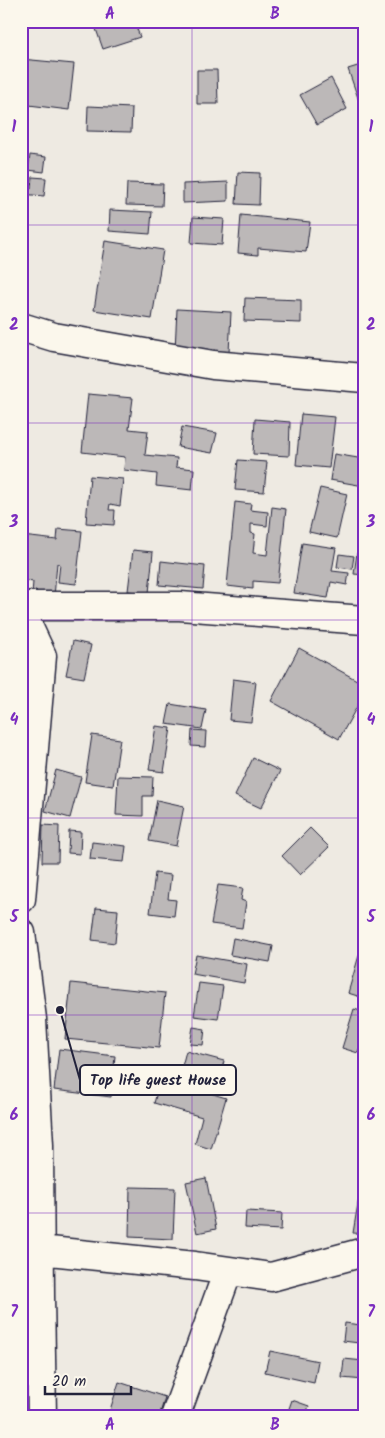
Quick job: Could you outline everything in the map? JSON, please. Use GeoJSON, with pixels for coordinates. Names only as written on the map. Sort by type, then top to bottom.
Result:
{"type":"FeatureCollection","features":[{"type":"Feature","properties":{"kind":"street"},"geometry":{"type":"LineString","coordinates":[[21,327],[54,337],[213,365],[364,378]]}},
{"type":"Feature","properties":{"kind":"street"},"geometry":{"type":"LineString","coordinates":[[21,606],[180,606],[364,620]]}},
{"type":"Feature","properties":{"kind":"street"},"geometry":{"type":"LineString","coordinates":[[21,611],[42,656],[21,899]]}},
{"type":"Feature","properties":{"kind":"street"},"geometry":{"type":"LineString","coordinates":[[21,933],[33,1028],[39,1145],[42,1417]]}},
{"type":"Feature","properties":{"kind":"street"},"geometry":{"type":"LineString","coordinates":[[40,1250],[195,1266],[271,1278],[364,1252]]}},
{"type":"Feature","properties":{"kind":"street"},"geometry":{"type":"LineString","coordinates":[[175,1417],[228,1271]]}},
{"type":"Feature","properties":{"kind":"building"},"geometry":{"type":"Polygon","coordinates":[[[119,21],[134,21],[140,37],[103,49],[96,29],[119,21]]]}},
{"type":"Feature","properties":{"kind":"building"},"geometry":{"type":"Polygon","coordinates":[[[21,59],[74,64],[69,110],[21,104],[21,59]]]}},
{"type":"Feature","properties":{"kind":"building"},"geometry":{"type":"Polygon","coordinates":[[[364,64],[364,100],[359,101],[348,69],[364,64]]]}},
{"type":"Feature","properties":{"kind":"building"},"geometry":{"type":"Polygon","coordinates":[[[197,70],[217,70],[218,104],[197,104],[197,70]]]}},
{"type":"Feature","properties":{"kind":"building"},"geometry":{"type":"Polygon","coordinates":[[[331,78],[347,109],[317,125],[300,95],[331,78]]]}},
{"type":"Feature","properties":{"kind":"building"},"geometry":{"type":"Polygon","coordinates":[[[88,106],[132,108],[131,132],[87,131],[88,106]]]}},
{"type":"Feature","properties":{"kind":"building"},"geometry":{"type":"Polygon","coordinates":[[[30,155],[46,157],[44,172],[28,170],[30,155]]]}},
{"type":"Feature","properties":{"kind":"building"},"geometry":{"type":"Polygon","coordinates":[[[238,172],[260,173],[259,205],[236,204],[238,172]]]}},
{"type":"Feature","properties":{"kind":"building"},"geometry":{"type":"Polygon","coordinates":[[[32,177],[46,178],[44,196],[21,194],[21,189],[31,189],[32,177]]]}},
{"type":"Feature","properties":{"kind":"building"},"geometry":{"type":"Polygon","coordinates":[[[228,182],[228,201],[183,203],[183,184],[228,182]]]}},
{"type":"Feature","properties":{"kind":"building"},"geometry":{"type":"Polygon","coordinates":[[[127,183],[163,184],[162,206],[126,205],[127,183]]]}},
{"type":"Feature","properties":{"kind":"building"},"geometry":{"type":"Polygon","coordinates":[[[110,210],[152,212],[150,234],[109,231],[110,210]]]}},
{"type":"Feature","properties":{"kind":"building"},"geometry":{"type":"Polygon","coordinates":[[[241,215],[310,222],[306,252],[258,248],[258,255],[238,253],[241,215]]]}},
{"type":"Feature","properties":{"kind":"building"},"geometry":{"type":"Polygon","coordinates":[[[193,217],[224,219],[222,245],[191,243],[193,217]]]}},
{"type":"Feature","properties":{"kind":"building"},"geometry":{"type":"Polygon","coordinates":[[[105,241],[163,250],[152,319],[94,310],[105,241]]]}},
{"type":"Feature","properties":{"kind":"building"},"geometry":{"type":"Polygon","coordinates":[[[245,298],[301,300],[301,323],[244,321],[245,298]]]}},
{"type":"Feature","properties":{"kind":"building"},"geometry":{"type":"Polygon","coordinates":[[[177,309],[231,312],[229,353],[175,350],[177,309]]]}},
{"type":"Feature","properties":{"kind":"building"},"geometry":{"type":"Polygon","coordinates":[[[88,394],[133,398],[129,429],[148,431],[145,455],[177,458],[176,467],[194,469],[192,490],[156,486],[157,474],[124,470],[125,457],[82,452],[88,394]]]}},
{"type":"Feature","properties":{"kind":"building"},"geometry":{"type":"Polygon","coordinates":[[[301,414],[335,417],[329,468],[296,465],[301,414]]]}},
{"type":"Feature","properties":{"kind":"building"},"geometry":{"type":"Polygon","coordinates":[[[255,419],[290,422],[289,456],[253,454],[255,419]]]}},
{"type":"Feature","properties":{"kind":"building"},"geometry":{"type":"Polygon","coordinates":[[[182,427],[217,433],[212,453],[178,447],[182,427]]]}},
{"type":"Feature","properties":{"kind":"building"},"geometry":{"type":"Polygon","coordinates":[[[334,454],[364,459],[364,486],[330,480],[334,454]]]}},
{"type":"Feature","properties":{"kind":"building"},"geometry":{"type":"Polygon","coordinates":[[[238,460],[267,462],[264,492],[235,490],[238,460]]]}},
{"type":"Feature","properties":{"kind":"building"},"geometry":{"type":"Polygon","coordinates":[[[90,476],[123,479],[120,506],[110,504],[109,510],[115,510],[114,525],[86,523],[90,476]]]}},
{"type":"Feature","properties":{"kind":"building"},"geometry":{"type":"Polygon","coordinates":[[[320,488],[347,494],[337,538],[309,532],[320,488]]]}},
{"type":"Feature","properties":{"kind":"building"},"geometry":{"type":"Polygon","coordinates":[[[235,502],[251,504],[250,510],[268,512],[267,526],[251,524],[251,533],[255,534],[253,553],[267,555],[272,507],[286,509],[278,583],[253,581],[253,589],[227,586],[235,502]]]}},
{"type":"Feature","properties":{"kind":"building"},"geometry":{"type":"Polygon","coordinates":[[[58,529],[82,531],[76,584],[58,582],[60,564],[57,563],[54,597],[32,594],[33,582],[21,580],[22,536],[57,540],[58,529]]]}},
{"type":"Feature","properties":{"kind":"building"},"geometry":{"type":"Polygon","coordinates":[[[302,543],[336,548],[332,571],[349,573],[347,585],[331,582],[328,598],[294,593],[302,543]]]}},
{"type":"Feature","properties":{"kind":"building"},"geometry":{"type":"Polygon","coordinates":[[[133,550],[153,552],[149,593],[128,591],[133,550]]]}},
{"type":"Feature","properties":{"kind":"building"},"geometry":{"type":"Polygon","coordinates":[[[357,553],[364,554],[364,575],[354,574],[357,553]]]}},
{"type":"Feature","properties":{"kind":"building"},"geometry":{"type":"Polygon","coordinates":[[[339,554],[354,556],[352,569],[337,567],[339,554]]]}},
{"type":"Feature","properties":{"kind":"building"},"geometry":{"type":"Polygon","coordinates":[[[161,561],[205,566],[203,589],[159,585],[161,561]]]}},
{"type":"Feature","properties":{"kind":"building"},"geometry":{"type":"Polygon","coordinates":[[[73,641],[91,645],[84,678],[66,675],[73,641]]]}},
{"type":"Feature","properties":{"kind":"building"},"geometry":{"type":"Polygon","coordinates":[[[299,648],[364,684],[364,694],[339,739],[271,701],[299,648]]]}},
{"type":"Feature","properties":{"kind":"building"},"geometry":{"type":"Polygon","coordinates":[[[233,679],[256,682],[251,722],[229,720],[233,679]]]}},
{"type":"Feature","properties":{"kind":"building"},"geometry":{"type":"Polygon","coordinates":[[[170,704],[206,710],[202,729],[166,724],[170,704]]]}},
{"type":"Feature","properties":{"kind":"building"},"geometry":{"type":"Polygon","coordinates":[[[156,726],[171,728],[164,772],[149,770],[156,726]]]}},
{"type":"Feature","properties":{"kind":"building"},"geometry":{"type":"Polygon","coordinates":[[[192,730],[206,731],[205,747],[191,746],[192,730]]]}},
{"type":"Feature","properties":{"kind":"building"},"geometry":{"type":"Polygon","coordinates":[[[92,735],[120,739],[113,786],[85,782],[92,735]]]}},
{"type":"Feature","properties":{"kind":"building"},"geometry":{"type":"Polygon","coordinates":[[[253,758],[280,771],[261,808],[235,796],[253,758]]]}},
{"type":"Feature","properties":{"kind":"building"},"geometry":{"type":"Polygon","coordinates":[[[56,770],[81,777],[70,818],[45,811],[56,770]]]}},
{"type":"Feature","properties":{"kind":"building"},"geometry":{"type":"Polygon","coordinates":[[[118,776],[153,777],[152,796],[143,796],[143,816],[116,815],[118,776]]]}},
{"type":"Feature","properties":{"kind":"building"},"geometry":{"type":"Polygon","coordinates":[[[157,800],[184,806],[176,846],[149,841],[157,800]]]}},
{"type":"Feature","properties":{"kind":"building"},"geometry":{"type":"Polygon","coordinates":[[[43,825],[59,826],[58,862],[42,862],[43,825]]]}},
{"type":"Feature","properties":{"kind":"building"},"geometry":{"type":"Polygon","coordinates":[[[310,828],[329,847],[300,875],[282,856],[310,828]]]}},
{"type":"Feature","properties":{"kind":"building"},"geometry":{"type":"Polygon","coordinates":[[[69,831],[81,832],[80,854],[68,853],[69,831]]]}},
{"type":"Feature","properties":{"kind":"building"},"geometry":{"type":"Polygon","coordinates":[[[92,842],[126,846],[124,862],[90,859],[92,842]]]}},
{"type":"Feature","properties":{"kind":"building"},"geometry":{"type":"Polygon","coordinates":[[[155,873],[171,875],[168,899],[176,900],[174,916],[150,913],[155,873]]]}},
{"type":"Feature","properties":{"kind":"building"},"geometry":{"type":"Polygon","coordinates":[[[218,885],[243,888],[241,900],[246,902],[242,928],[211,924],[218,885]]]}},
{"type":"Feature","properties":{"kind":"building"},"geometry":{"type":"Polygon","coordinates":[[[96,908],[118,910],[115,943],[92,940],[96,908]]]}},
{"type":"Feature","properties":{"kind":"building"},"geometry":{"type":"Polygon","coordinates":[[[233,938],[273,946],[270,962],[230,955],[233,938]]]}},
{"type":"Feature","properties":{"kind":"building"},"geometry":{"type":"Polygon","coordinates":[[[362,945],[364,945],[364,998],[348,993],[362,945]]]}},
{"type":"Feature","properties":{"kind":"building"},"geometry":{"type":"Polygon","coordinates":[[[196,955],[247,964],[244,983],[192,974],[196,955]]]}},
{"type":"Feature","properties":{"kind":"building"},"geometry":{"type":"Polygon","coordinates":[[[71,983],[165,993],[159,1048],[65,1039],[71,983]]]}},
{"type":"Feature","properties":{"kind":"building"},"geometry":{"type":"Polygon","coordinates":[[[199,983],[223,986],[218,1019],[194,1016],[199,983]]]}},
{"type":"Feature","properties":{"kind":"building"},"geometry":{"type":"Polygon","coordinates":[[[354,1009],[364,1012],[364,1034],[358,1053],[342,1048],[354,1009]]]}},
{"type":"Feature","properties":{"kind":"building"},"geometry":{"type":"Polygon","coordinates":[[[193,1027],[205,1029],[203,1045],[190,1044],[193,1027]]]}},
{"type":"Feature","properties":{"kind":"building"},"geometry":{"type":"Polygon","coordinates":[[[59,1049],[115,1056],[111,1097],[54,1090],[59,1049]]]}},
{"type":"Feature","properties":{"kind":"building"},"geometry":{"type":"Polygon","coordinates":[[[186,1051],[224,1061],[219,1080],[181,1070],[186,1051]]]}},
{"type":"Feature","properties":{"kind":"building"},"geometry":{"type":"Polygon","coordinates":[[[161,1078],[226,1098],[211,1149],[195,1144],[202,1117],[154,1103],[161,1078]]]}},
{"type":"Feature","properties":{"kind":"building"},"geometry":{"type":"Polygon","coordinates":[[[206,1178],[216,1229],[197,1233],[186,1182],[206,1178]]]}},
{"type":"Feature","properties":{"kind":"building"},"geometry":{"type":"Polygon","coordinates":[[[130,1187],[175,1188],[173,1239],[129,1237],[130,1187]]]}},
{"type":"Feature","properties":{"kind":"building"},"geometry":{"type":"Polygon","coordinates":[[[360,1191],[364,1191],[364,1234],[353,1233],[360,1191]]]}},
{"type":"Feature","properties":{"kind":"building"},"geometry":{"type":"Polygon","coordinates":[[[246,1211],[282,1213],[281,1230],[245,1228],[246,1211]]]}},
{"type":"Feature","properties":{"kind":"building"},"geometry":{"type":"Polygon","coordinates":[[[345,1323],[361,1325],[359,1343],[343,1341],[345,1323]]]}},
{"type":"Feature","properties":{"kind":"building"},"geometry":{"type":"Polygon","coordinates":[[[270,1351],[318,1361],[314,1383],[265,1372],[270,1351]]]}},
{"type":"Feature","properties":{"kind":"building"},"geometry":{"type":"Polygon","coordinates":[[[344,1359],[364,1361],[364,1380],[342,1378],[344,1359]]]}},
{"type":"Feature","properties":{"kind":"building"},"geometry":{"type":"Polygon","coordinates":[[[119,1382],[165,1397],[159,1417],[129,1417],[110,1410],[119,1382]]]}},
{"type":"Feature","properties":{"kind":"building"},"geometry":{"type":"Polygon","coordinates":[[[292,1400],[309,1406],[305,1417],[286,1417],[292,1400]]]}},
{"type":"Feature","properties":{"kind":"place","name":"Top life guest House"},"geometry":{"type":"Point","coordinates":[60,1010]}}]}
